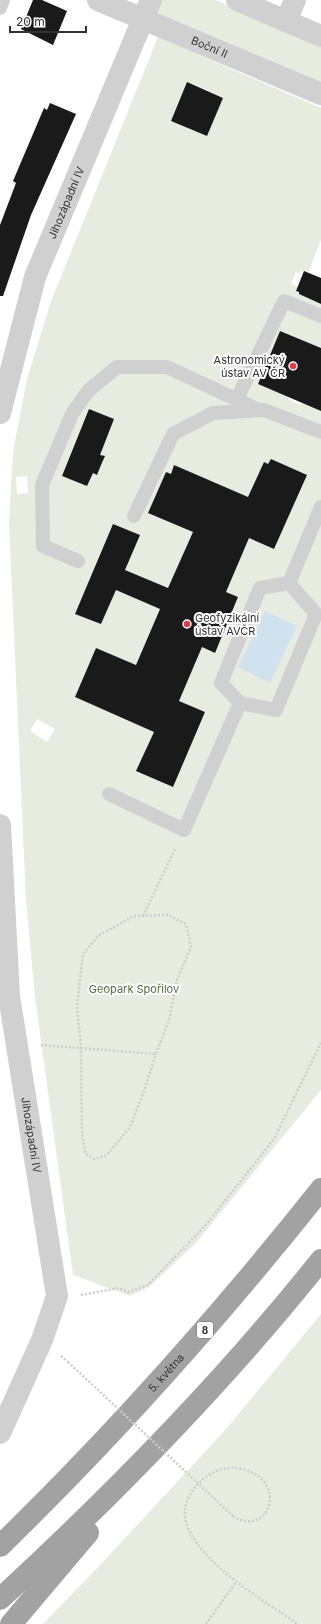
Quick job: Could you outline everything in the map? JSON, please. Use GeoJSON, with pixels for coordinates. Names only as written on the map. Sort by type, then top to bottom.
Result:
{"type":"FeatureCollection","features":[{"type":"Feature","properties":{"kind":"highway","name":"5. května"},"geometry":{"type":"LineString","coordinates":[[0,1546],[82,1465],[164,1375],[217,1316],[321,1189]]}},
{"type":"Feature","properties":{"kind":"highway"},"geometry":{"type":"LineString","coordinates":[[11,1624],[186,1418],[272,1321],[321,1260]]}},
{"type":"Feature","properties":{"kind":"highway"},"geometry":{"type":"LineString","coordinates":[[0,1599],[118,1486],[186,1418]]}},
{"type":"Feature","properties":{"kind":"street","name":"Boční II"},"geometry":{"type":"LineString","coordinates":[[98,0],[321,94]]}},
{"type":"Feature","properties":{"kind":"street","name":"Jihozápadní IV"},"geometry":{"type":"LineString","coordinates":[[0,413],[6,364],[35,277],[152,0]]}},
{"type":"Feature","properties":{"kind":"street"},"geometry":{"type":"LineString","coordinates":[[237,0],[321,36]]}},
{"type":"Feature","properties":{"kind":"street"},"geometry":{"type":"LineString","coordinates":[[286,21],[295,0]]}},
{"type":"Feature","properties":{"kind":"street","name":"Jihozápadní IV"},"geometry":{"type":"LineString","coordinates":[[0,825],[5,992],[17,1042],[57,1296],[42,1340],[0,1433]]}},
{"type":"Feature","properties":{"kind":"lane"},"geometry":{"type":"LineString","coordinates":[[0,8],[3,0]]}},
{"type":"Feature","properties":{"kind":"lane"},"geometry":{"type":"LineString","coordinates":[[237,399],[284,301],[321,316]]}},
{"type":"Feature","properties":{"kind":"lane"},"geometry":{"type":"LineString","coordinates":[[78,561],[43,546],[42,485],[72,414],[88,391],[117,367],[167,366],[259,410]]}},
{"type":"Feature","properties":{"kind":"lane"},"geometry":{"type":"LineString","coordinates":[[134,516],[173,434],[213,413],[264,410],[321,432]]}},
{"type":"Feature","properties":{"kind":"lane"},"geometry":{"type":"LineString","coordinates":[[289,583],[321,507]]}},
{"type":"Feature","properties":{"kind":"lane"},"geometry":{"type":"LineString","coordinates":[[289,583],[316,614],[276,710],[240,703],[221,683],[260,588],[289,583]]}},
{"type":"Feature","properties":{"kind":"lane"},"geometry":{"type":"LineString","coordinates":[[109,794],[184,830],[240,703]]}},
{"type":"Feature","properties":{"kind":"path"},"geometry":{"type":"LineString","coordinates":[[143,916],[184,830]]}},
{"type":"Feature","properties":{"kind":"path"},"geometry":{"type":"LineString","coordinates":[[168,915],[186,924],[191,947],[177,980],[169,1020],[130,1127],[107,1155],[94,1159],[85,1153],[82,1132],[81,1048],[77,1006],[83,954],[98,936],[134,916],[143,916],[168,915]]}},
{"type":"Feature","properties":{"kind":"path"},"geometry":{"type":"LineString","coordinates":[[17,1042],[156,1054]]}},
{"type":"Feature","properties":{"kind":"path"},"geometry":{"type":"LineString","coordinates":[[57,1296],[88,1295],[118,1288],[128,1292],[148,1285],[205,1226],[274,1139],[321,1043]]}},
{"type":"Feature","properties":{"kind":"path"},"geometry":{"type":"LineString","coordinates":[[68,1362],[233,1516],[241,1521],[249,1522],[262,1516],[267,1510],[271,1496],[266,1483],[252,1473],[235,1468],[217,1470],[207,1476],[194,1488],[189,1496],[186,1505],[186,1524],[189,1533],[200,1548],[236,1582],[298,1624]]}},
{"type":"Feature","properties":{"kind":"path"},"geometry":{"type":"LineString","coordinates":[[206,1624],[236,1582]]}},
{"type":"Feature","properties":{"kind":"green space"},"geometry":{"type":"Polygon","coordinates":[[[161,0],[216,0],[321,46],[321,86],[160,17],[157,10],[161,0]]]}},
{"type":"Feature","properties":{"kind":"green space","name":"Geopark Spořilov"},"geometry":{"type":"Polygon","coordinates":[[[158,37],[321,108],[321,240],[308,273],[301,270],[299,274],[296,272],[291,284],[298,287],[296,291],[299,292],[299,294],[321,304],[321,348],[280,331],[258,384],[287,396],[288,399],[300,405],[303,403],[321,411],[321,1090],[196,1243],[149,1287],[130,1296],[73,1275],[35,997],[26,900],[9,523],[14,446],[27,379],[50,304],[158,37]],[[187,82],[171,121],[207,136],[223,97],[187,82]],[[89,409],[62,476],[87,486],[93,473],[97,475],[104,457],[100,455],[114,419],[89,409]],[[271,459],[268,464],[264,462],[262,467],[266,469],[258,474],[252,500],[174,465],[171,474],[166,472],[152,504],[195,533],[193,538],[190,538],[137,663],[139,664],[138,666],[96,648],[75,697],[154,732],[137,771],[172,787],[205,712],[179,701],[202,647],[214,653],[228,609],[233,611],[238,597],[226,592],[249,538],[274,549],[307,475],[271,459]],[[27,476],[16,477],[17,494],[28,493],[27,476]],[[113,524],[75,614],[101,624],[116,590],[147,603],[156,583],[125,570],[140,535],[113,524]],[[37,719],[30,731],[47,742],[55,729],[37,719]]]}},
{"type":"Feature","properties":{"kind":"green space"},"geometry":{"type":"Polygon","coordinates":[[[321,1314],[321,1624],[43,1624],[102,1563],[227,1428],[321,1314]]]}},
{"type":"Feature","properties":{"kind":"water"},"geometry":{"type":"Polygon","coordinates":[[[265,611],[297,626],[270,683],[238,667],[265,611]]]}},
{"type":"Feature","properties":{"kind":"building"},"geometry":{"type":"Polygon","coordinates":[[[33,0],[42,0],[67,11],[53,45],[21,29],[33,0]]]}},
{"type":"Feature","properties":{"kind":"building"},"geometry":{"type":"Polygon","coordinates":[[[187,82],[223,98],[207,136],[171,121],[187,82]]]}},
{"type":"Feature","properties":{"kind":"building"},"geometry":{"type":"Polygon","coordinates":[[[50,103],[76,114],[31,215],[3,296],[0,296],[0,225],[16,183],[13,181],[44,108],[47,110],[50,103]]]}},
{"type":"Feature","properties":{"kind":"building"},"geometry":{"type":"Polygon","coordinates":[[[304,271],[321,278],[321,304],[299,294],[299,292],[296,291],[304,271]]]}},
{"type":"Feature","properties":{"kind":"building","name":"Astronomický ústav AV ČR"},"geometry":{"type":"Polygon","coordinates":[[[280,331],[321,348],[321,411],[258,384],[280,331]]]}},
{"type":"Feature","properties":{"kind":"building"},"geometry":{"type":"Polygon","coordinates":[[[89,409],[114,419],[100,455],[105,456],[97,475],[93,473],[87,486],[62,476],[89,409]]]}},
{"type":"Feature","properties":{"kind":"building","name":"Geofyzikální ústav AVČR"},"geometry":{"type":"Polygon","coordinates":[[[271,459],[307,475],[274,549],[249,538],[226,592],[238,597],[215,653],[202,647],[179,701],[205,712],[173,787],[136,771],[154,732],[75,697],[96,648],[136,665],[160,609],[116,590],[101,624],[75,614],[113,524],[140,535],[125,570],[168,588],[193,532],[148,513],[166,472],[171,474],[174,465],[248,497],[264,462],[268,464],[271,459]]]}},
{"type":"Feature","properties":{"kind":"place","name":"Astronomický ústav AV ČR"},"geometry":{"type":"Point","coordinates":[293,366]}},
{"type":"Feature","properties":{"kind":"place","name":"Geofyzikální ústav AVČR"},"geometry":{"type":"Point","coordinates":[187,624]}}]}
